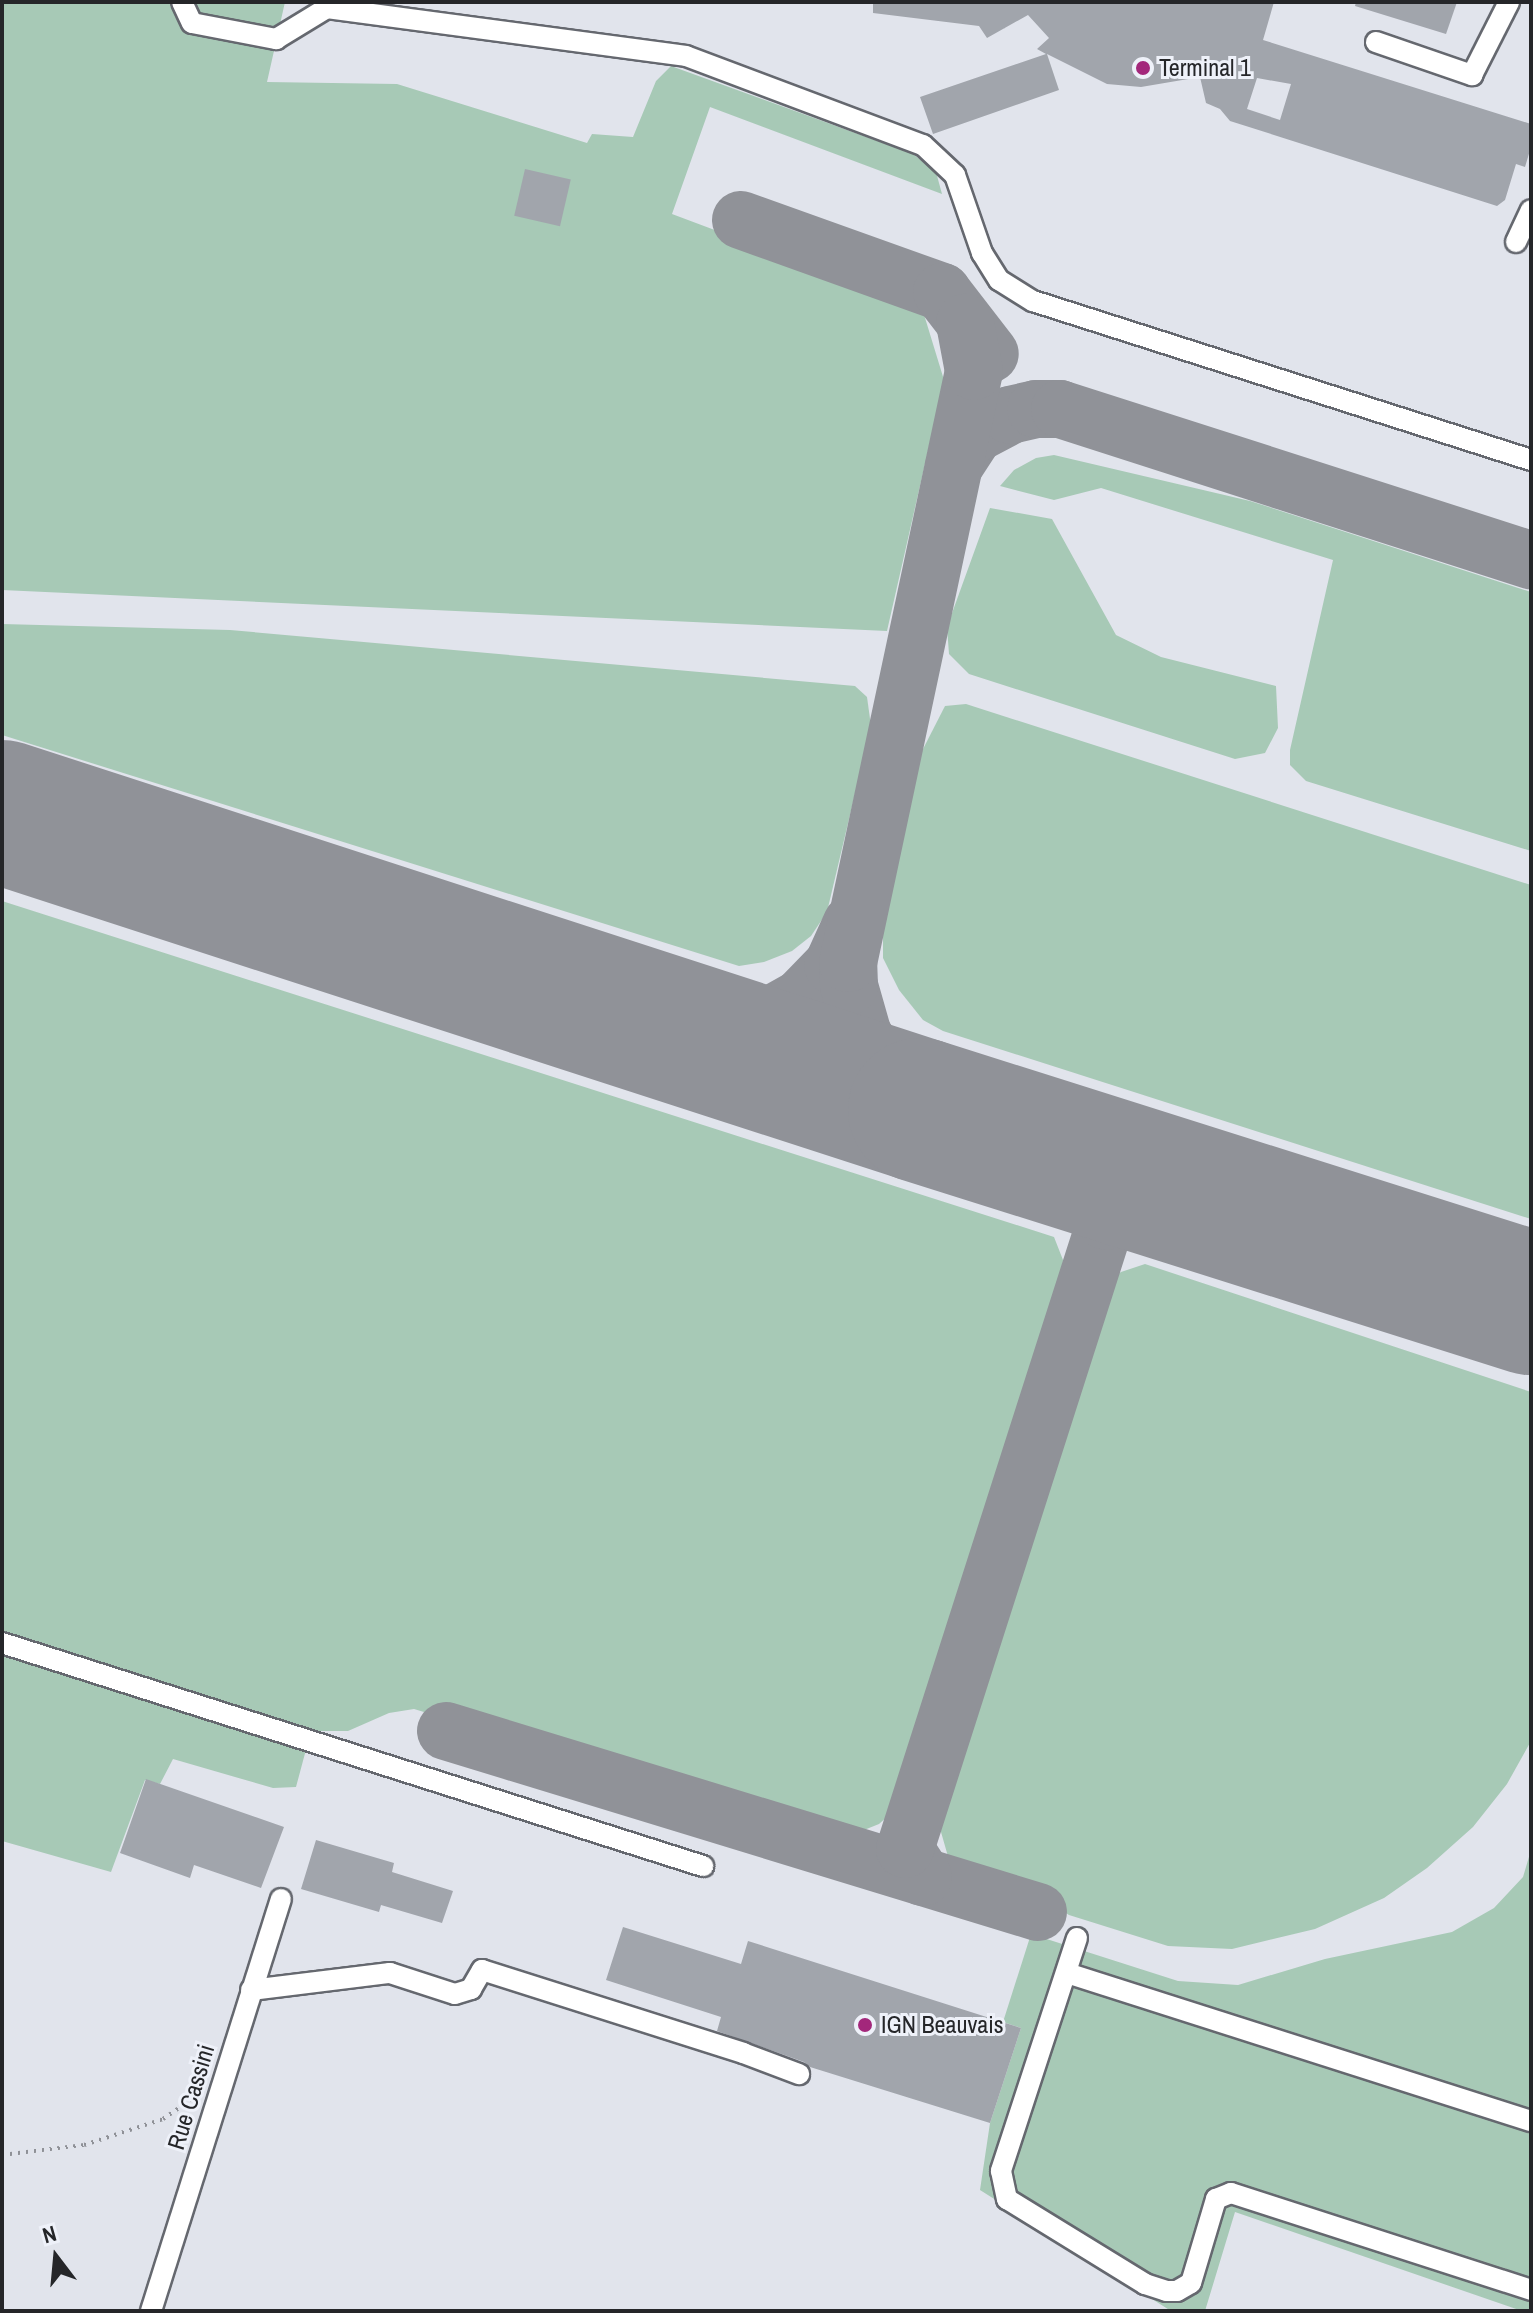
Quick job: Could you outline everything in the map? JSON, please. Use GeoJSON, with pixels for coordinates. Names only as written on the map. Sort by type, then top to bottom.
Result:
{"type":"FeatureCollection","features":[{"type":"Feature","properties":{"kind":"lane"},"geometry":{"type":"LineString","coordinates":[[182,2],[192,23],[276,39],[327,8],[686,56],[923,145],[955,175],[982,253],[999,280],[1033,301],[1531,460]]}},
{"type":"Feature","properties":{"kind":"lane"},"geometry":{"type":"LineString","coordinates":[[1376,42],[1472,75],[1509,2]]}},
{"type":"Feature","properties":{"kind":"lane"},"geometry":{"type":"LineString","coordinates":[[1516,242],[1531,210]]}},
{"type":"Feature","properties":{"kind":"lane"},"geometry":{"type":"LineString","coordinates":[[2,1643],[703,1866]]}},
{"type":"Feature","properties":{"kind":"lane","name":"Rue Cassini"},"geometry":{"type":"LineString","coordinates":[[151,2311],[281,1899]]}},
{"type":"Feature","properties":{"kind":"lane"},"geometry":{"type":"LineString","coordinates":[[1077,1938],[1001,2171],[1007,2199],[1145,2284],[1166,2291],[1177,2291],[1191,2283],[1216,2199],[1231,2193],[1531,2290]]}},
{"type":"Feature","properties":{"kind":"lane"},"geometry":{"type":"LineString","coordinates":[[251,1990],[390,1973],[455,1994],[471,1989],[482,1970],[799,2074]]}},
{"type":"Feature","properties":{"kind":"lane"},"geometry":{"type":"LineString","coordinates":[[1067,1973],[1531,2121]]}},
{"type":"Feature","properties":{"kind":"path"},"geometry":{"type":"LineString","coordinates":[[2,2155],[84,2145],[163,2119],[225,2075]]}},
{"type":"Feature","properties":{"kind":"green space"},"geometry":{"type":"Polygon","coordinates":[[[2,2],[285,2],[267,82],[397,84],[587,143],[592,134],[633,137],[656,81],[671,66],[913,154],[936,172],[942,194],[710,107],[672,214],[922,308],[944,380],[887,631],[2,590],[2,2]]]}},
{"type":"Feature","properties":{"kind":"green space"},"geometry":{"type":"Polygon","coordinates":[[[1054,455],[1250,501],[1531,592],[1531,851],[1306,781],[1290,765],[1290,750],[1333,560],[1101,488],[1054,500],[1000,486],[1014,470],[1036,458],[1054,455]]]}},
{"type":"Feature","properties":{"kind":"green space"},"geometry":{"type":"Polygon","coordinates":[[[990,508],[1052,519],[1116,635],[1161,657],[1276,686],[1278,728],[1265,753],[1235,759],[969,674],[949,654],[947,627],[990,508]]]}},
{"type":"Feature","properties":{"kind":"green space"},"geometry":{"type":"Polygon","coordinates":[[[2,624],[230,630],[855,686],[867,697],[871,726],[827,912],[811,936],[792,951],[764,962],[739,966],[2,735],[2,624]]]}},
{"type":"Feature","properties":{"kind":"green space"},"geometry":{"type":"Polygon","coordinates":[[[966,704],[1531,885],[1531,1219],[943,1031],[923,1020],[899,990],[883,958],[883,921],[922,751],[945,706],[966,704]]]}},
{"type":"Feature","properties":{"kind":"green space"},"geometry":{"type":"Polygon","coordinates":[[[2,901],[1054,1237],[1063,1260],[1061,1298],[918,1757],[897,1808],[879,1824],[854,1834],[733,1805],[414,1709],[389,1713],[348,1731],[311,1731],[296,1787],[273,1788],[173,1759],[160,1784],[145,1780],[111,1872],[2,1841],[2,901]]]}},
{"type":"Feature","properties":{"kind":"green space"},"geometry":{"type":"Polygon","coordinates":[[[1145,1264],[1531,1392],[1531,1741],[1507,1784],[1473,1827],[1427,1868],[1384,1898],[1315,1929],[1232,1949],[1168,1946],[1069,1915],[1043,1898],[951,1867],[939,1825],[946,1776],[1087,1327],[1107,1282],[1121,1272],[1145,1264]]]}},
{"type":"Feature","properties":{"kind":"green space"},"geometry":{"type":"Polygon","coordinates":[[[1531,1850],[1531,2311],[1522,2311],[1235,2212],[1205,2311],[1171,2311],[980,2190],[990,2123],[1021,2028],[1003,2022],[1031,1934],[1178,1981],[1238,1985],[1325,1959],[1452,1932],[1494,1908],[1523,1877],[1531,1850]]]}},
{"type":"Feature","properties":{"kind":"building"},"geometry":{"type":"Polygon","coordinates":[[[873,2],[1274,2],[1263,40],[1531,124],[1531,147],[1525,167],[1516,164],[1505,200],[1497,206],[1230,121],[1220,109],[1206,103],[1200,77],[1141,87],[1107,84],[1047,54],[1059,90],[933,134],[920,97],[1046,54],[1037,49],[1049,38],[1028,15],[987,38],[979,26],[873,13],[873,2]],[[1257,78],[1247,109],[1280,120],[1291,84],[1257,78]]]}},
{"type":"Feature","properties":{"kind":"building"},"geometry":{"type":"Polygon","coordinates":[[[1356,2],[1457,2],[1446,34],[1355,6],[1356,2]]]}},
{"type":"Feature","properties":{"kind":"building"},"geometry":{"type":"Polygon","coordinates":[[[525,169],[571,180],[560,226],[514,216],[525,169]]]}},
{"type":"Feature","properties":{"kind":"building"},"geometry":{"type":"Polygon","coordinates":[[[146,1779],[284,1827],[261,1888],[194,1865],[190,1878],[120,1853],[146,1779]]]}},
{"type":"Feature","properties":{"kind":"building"},"geometry":{"type":"Polygon","coordinates":[[[316,1840],[394,1863],[392,1872],[453,1891],[442,1923],[381,1905],[379,1912],[301,1889],[316,1840]]]}},
{"type":"Feature","properties":{"kind":"building","name":"IGN Beauvais"},"geometry":{"type":"Polygon","coordinates":[[[623,1927],[741,1964],[748,1941],[1021,2028],[990,2123],[810,2067],[804,2062],[717,2031],[721,2017],[606,1980],[623,1927]]]}},
{"type":"Feature","properties":{"kind":"taxiway"},"geometry":{"type":"LineString","coordinates":[[741,220],[942,292],[990,354]]}},
{"type":"Feature","properties":{"kind":"taxiway"},"geometry":{"type":"LineString","coordinates":[[920,1110],[882,1065],[863,1035],[849,986],[848,963],[974,371],[965,323]]}},
{"type":"Feature","properties":{"kind":"taxiway"},"geometry":{"type":"LineString","coordinates":[[954,466],[975,434],[1010,415],[1036,409],[1060,409],[1531,560]]}},
{"type":"Feature","properties":{"kind":"taxiway"},"geometry":{"type":"LineString","coordinates":[[675,1031],[721,1029],[762,1020],[801,998],[833,965],[852,923]]}},
{"type":"Feature","properties":{"kind":"taxiway"},"geometry":{"type":"LineString","coordinates":[[1087,1161],[1102,1190],[1106,1221]]}},
{"type":"Feature","properties":{"kind":"taxiway"},"geometry":{"type":"LineString","coordinates":[[923,1877],[905,1849],[1106,1221],[1114,1208],[1126,1199],[1161,1187]]}},
{"type":"Feature","properties":{"kind":"taxiway"},"geometry":{"type":"LineString","coordinates":[[446,1731],[1038,1912]]}},
{"type":"Feature","properties":{"kind":"runway"},"geometry":{"type":"LineString","coordinates":[[2,812],[920,1110],[1531,1303]]}},
{"type":"Feature","properties":{"kind":"place","name":"Terminal 1"},"geometry":{"type":"Point","coordinates":[1143,68]}},
{"type":"Feature","properties":{"kind":"place","name":"IGN Beauvais"},"geometry":{"type":"Point","coordinates":[865,2025]}}]}
